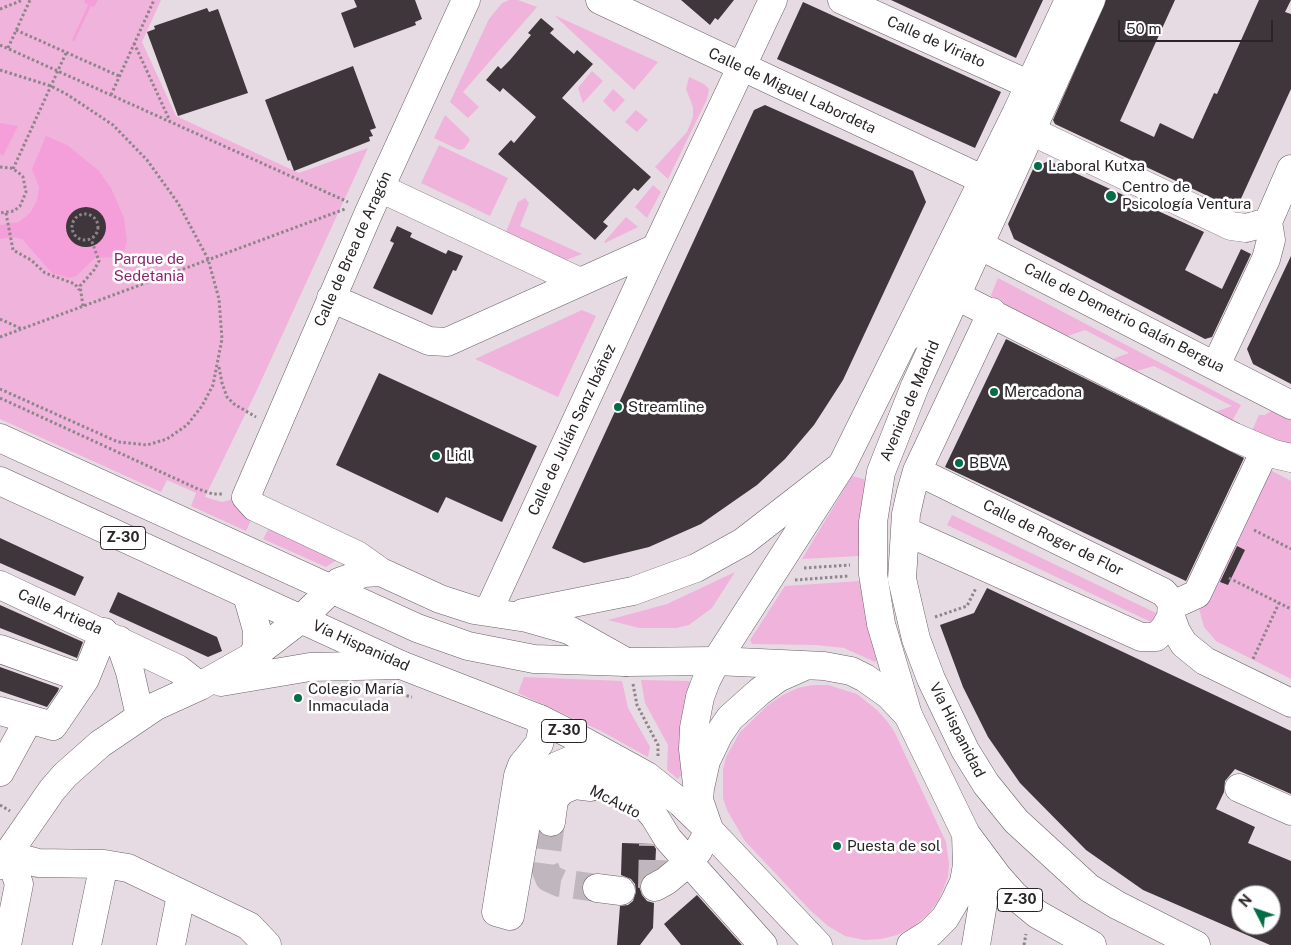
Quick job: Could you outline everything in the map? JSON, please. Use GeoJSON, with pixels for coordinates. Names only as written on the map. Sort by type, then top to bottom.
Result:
{"type":"FeatureCollection","features":[{"type":"Feature","properties":{"kind":"main road","name":"Calle de Brea de Aragón"},"geometry":{"type":"LineString","coordinates":[[240,496],[275,426],[380,188],[466,0]]}},
{"type":"Feature","properties":{"kind":"main road","name":"Calle de Miguel Labordeta"},"geometry":{"type":"LineString","coordinates":[[600,0],[741,68],[984,180]]}},
{"type":"Feature","properties":{"kind":"main road","name":"Calle de Julián Sanz Ibáñez"},"geometry":{"type":"LineString","coordinates":[[500,613],[656,248],[773,0]]}},
{"type":"Feature","properties":{"kind":"main road","name":"Calle de Viriato"},"geometry":{"type":"LineString","coordinates":[[842,0],[1030,85]]}},
{"type":"Feature","properties":{"kind":"main road","name":"Avenida de Madrid"},"geometry":{"type":"LineString","coordinates":[[908,715],[881,624],[876,596],[873,563],[873,522],[881,472],[890,444],[957,296],[969,237],[984,180],[1024,123],[1030,85],[1069,0]]}},
{"type":"Feature","properties":{"kind":"main road","name":"Avenida de Madrid"},"geometry":{"type":"LineString","coordinates":[[699,800],[694,771],[694,728],[700,697],[716,661],[842,464],[903,342],[969,237],[1024,123],[1091,0]]}},
{"type":"Feature","properties":{"kind":"main road"},"geometry":{"type":"LineString","coordinates":[[1024,123],[1231,226],[1246,228],[1268,222]]}},
{"type":"Feature","properties":{"kind":"main road"},"geometry":{"type":"LineString","coordinates":[[1216,365],[1266,259],[1271,240],[1268,222],[1291,169]]}},
{"type":"Feature","properties":{"kind":"main road"},"geometry":{"type":"LineString","coordinates":[[380,188],[580,282]]}},
{"type":"Feature","properties":{"kind":"main road","name":"Calle de Demetrio Galán Bergua"},"geometry":{"type":"LineString","coordinates":[[969,237],[1291,405]]}},
{"type":"Feature","properties":{"kind":"main road"},"geometry":{"type":"LineString","coordinates":[[331,298],[429,341],[438,343],[460,338],[656,248]]}},
{"type":"Feature","properties":{"kind":"main road"},"geometry":{"type":"LineString","coordinates":[[957,296],[992,312],[1234,437],[1274,454],[1291,458]]}},
{"type":"Feature","properties":{"kind":"main road","name":"Avenida de Madrid"},"geometry":{"type":"LineString","coordinates":[[903,342],[941,303],[957,296]]}},
{"type":"Feature","properties":{"kind":"main road"},"geometry":{"type":"LineString","coordinates":[[992,312],[917,471],[908,507],[905,532],[1141,636],[1156,637],[1164,629],[1172,611],[1197,594],[1260,461]]}},
{"type":"Feature","properties":{"kind":"main road","name":"Vía Hispanidad"},"geometry":{"type":"LineString","coordinates":[[0,438],[417,628],[468,646],[534,659],[630,670],[716,661],[811,664],[837,667],[865,678],[889,695],[908,715],[966,834],[1014,894],[1037,914],[1092,945]]}},
{"type":"Feature","properties":{"kind":"main road","name":"Avenida de Madrid"},"geometry":{"type":"LineString","coordinates":[[500,613],[549,609],[633,591],[696,568],[743,542],[842,464]]}},
{"type":"Feature","properties":{"kind":"main road","name":"Calle de Roger de Flor"},"geometry":{"type":"LineString","coordinates":[[917,471],[1163,592],[1168,596],[1176,631],[1184,644],[1204,662],[1291,703]]}},
{"type":"Feature","properties":{"kind":"main road","name":"Vía Hispanidad"},"geometry":{"type":"LineString","coordinates":[[0,482],[401,665],[540,719],[647,776],[681,803],[709,830],[807,943]]}},
{"type":"Feature","properties":{"kind":"main road"},"geometry":{"type":"LineString","coordinates":[[240,496],[263,511],[357,555],[381,572],[440,599],[570,630],[630,670]]}},
{"type":"Feature","properties":{"kind":"main road","name":"Vía Hispanidad"},"geometry":{"type":"LineString","coordinates":[[905,532],[902,579],[916,639],[945,711],[986,784],[1030,834],[1089,888],[1117,905],[1196,945]]}},
{"type":"Feature","properties":{"kind":"main road"},"geometry":{"type":"LineString","coordinates":[[5,860],[38,810],[65,776],[100,744],[140,716],[200,686],[253,656],[301,619],[330,589],[348,577],[364,573],[381,572]]}},
{"type":"Feature","properties":{"kind":"main road","name":"Calle Artieda"},"geometry":{"type":"LineString","coordinates":[[0,585],[112,636],[178,669],[200,686]]}},
{"type":"Feature","properties":{"kind":"main road"},"geometry":{"type":"LineString","coordinates":[[247,595],[257,630],[257,646],[253,656]]}},
{"type":"Feature","properties":{"kind":"main road"},"geometry":{"type":"LineString","coordinates":[[0,772],[41,723],[85,680],[112,636]]}},
{"type":"Feature","properties":{"kind":"main road","name":"Calle Artieda"},"geometry":{"type":"LineString","coordinates":[[112,636],[130,672],[140,716]]}},
{"type":"Feature","properties":{"kind":"main road"},"geometry":{"type":"LineString","coordinates":[[0,649],[85,680]]}},
{"type":"Feature","properties":{"kind":"main road","name":"Vía Hispanidad"},"geometry":{"type":"LineString","coordinates":[[709,830],[699,800],[706,761],[712,747],[730,718],[778,678],[811,664]]}},
{"type":"Feature","properties":{"kind":"main road"},"geometry":{"type":"LineString","coordinates":[[200,686],[310,667],[401,665]]}},
{"type":"Feature","properties":{"kind":"main road"},"geometry":{"type":"LineString","coordinates":[[0,711],[41,723]]}},
{"type":"Feature","properties":{"kind":"main road"},"geometry":{"type":"LineString","coordinates":[[534,769],[542,732],[540,719]]}},
{"type":"Feature","properties":{"kind":"main road"},"geometry":{"type":"LineString","coordinates":[[534,769],[597,749]]}},
{"type":"Feature","properties":{"kind":"main road"},"geometry":{"type":"LineString","coordinates":[[534,769],[590,776],[638,801],[654,816],[668,840],[764,945]]}},
{"type":"Feature","properties":{"kind":"main road","name":"McAuto"},"geometry":{"type":"LineString","coordinates":[[551,822],[554,800],[562,790],[567,787],[584,786],[594,788],[638,811],[651,826],[653,844]]}},
{"type":"Feature","properties":{"kind":"main road"},"geometry":{"type":"LineString","coordinates":[[1239,788],[1291,811]]}},
{"type":"Feature","properties":{"kind":"main road"},"geometry":{"type":"LineString","coordinates":[[655,887],[672,877],[689,862],[698,851],[709,830]]}},
{"type":"Feature","properties":{"kind":"main road"},"geometry":{"type":"LineString","coordinates":[[966,834],[977,864],[983,903],[976,945]]}},
{"type":"Feature","properties":{"kind":"main road","name":"Vía Hispanidad"},"geometry":{"type":"LineString","coordinates":[[911,945],[930,933],[945,918],[955,902],[964,882],[967,865],[966,834]]}},
{"type":"Feature","properties":{"kind":"main road"},"geometry":{"type":"LineString","coordinates":[[5,860],[38,863],[104,864],[128,868],[249,926],[267,945]]}},
{"type":"Feature","properties":{"kind":"main road"},"geometry":{"type":"LineString","coordinates":[[5,860],[19,884],[7,945]]}},
{"type":"Feature","properties":{"kind":"main road"},"geometry":{"type":"LineString","coordinates":[[87,945],[104,864]]}},
{"type":"Feature","properties":{"kind":"main road"},"geometry":{"type":"LineString","coordinates":[[170,945],[181,895]]}},
{"type":"Feature","properties":{"kind":"path"},"geometry":{"type":"LineString","coordinates":[[0,9],[23,0]]}},
{"type":"Feature","properties":{"kind":"path"},"geometry":{"type":"LineString","coordinates":[[8,48],[30,0]]}},
{"type":"Feature","properties":{"kind":"path"},"geometry":{"type":"LineString","coordinates":[[111,95],[154,0]]}},
{"type":"Feature","properties":{"kind":"path"},"geometry":{"type":"LineString","coordinates":[[16,30],[119,76]]}},
{"type":"Feature","properties":{"kind":"path"},"geometry":{"type":"LineString","coordinates":[[134,43],[171,122]]}},
{"type":"Feature","properties":{"kind":"path"},"geometry":{"type":"LineString","coordinates":[[0,45],[355,205],[0,337]]}},
{"type":"Feature","properties":{"kind":"path"},"geometry":{"type":"LineString","coordinates":[[13,169],[66,53]]}},
{"type":"Feature","properties":{"kind":"path"},"geometry":{"type":"LineString","coordinates":[[0,70],[51,86],[112,125],[136,148],[164,181],[193,228],[208,259],[220,299],[222,339],[214,385],[202,406],[187,425],[167,439],[146,445],[118,442],[0,389]]}},
{"type":"Feature","properties":{"kind":"path"},"geometry":{"type":"LineString","coordinates":[[0,167],[13,169],[23,177],[26,192],[20,206],[6,213],[0,213]]}},
{"type":"Feature","properties":{"kind":"path"},"geometry":{"type":"LineString","coordinates":[[6,213],[13,250],[31,260],[45,273],[75,284],[79,290],[83,306]]}},
{"type":"Feature","properties":{"kind":"path"},"geometry":{"type":"LineString","coordinates":[[79,216],[92,216],[97,222],[98,231],[91,239],[80,239],[74,234],[72,226],[79,216]]}},
{"type":"Feature","properties":{"kind":"path"},"geometry":{"type":"LineString","coordinates":[[79,290],[81,282],[94,270],[99,261],[91,239]]}},
{"type":"Feature","properties":{"kind":"path"},"geometry":{"type":"LineString","coordinates":[[0,319],[22,329]]}},
{"type":"Feature","properties":{"kind":"path"},"geometry":{"type":"LineString","coordinates":[[219,364],[222,383],[227,397],[234,404],[275,426]]}},
{"type":"Feature","properties":{"kind":"path"},"geometry":{"type":"LineString","coordinates":[[0,398],[198,489],[213,494],[240,496]]}},
{"type":"Feature","properties":{"kind":"path"},"geometry":{"type":"LineString","coordinates":[[1233,520],[1291,549]]}},
{"type":"Feature","properties":{"kind":"path"},"geometry":{"type":"LineString","coordinates":[[803,568],[851,565]]}},
{"type":"Feature","properties":{"kind":"path"},"geometry":{"type":"LineString","coordinates":[[1210,569],[1291,609]]}},
{"type":"Feature","properties":{"kind":"path"},"geometry":{"type":"LineString","coordinates":[[933,618],[967,606],[976,590]]}},
{"type":"Feature","properties":{"kind":"path"},"geometry":{"type":"LineString","coordinates":[[1252,660],[1279,603]]}},
{"type":"Feature","properties":{"kind":"path"},"geometry":{"type":"LineString","coordinates":[[630,670],[637,705],[660,751],[656,762]]}},
{"type":"Feature","properties":{"kind":"path"},"geometry":{"type":"LineString","coordinates":[[0,805],[12,812]]}},
{"type":"Feature","properties":{"kind":"green space","name":"Parque de Sedetania"},"geometry":{"type":"Polygon","coordinates":[[[0,0],[161,0],[142,42],[176,116],[299,173],[368,148],[256,392],[205,497],[222,502],[230,500],[234,495],[252,518],[246,531],[191,506],[196,493],[167,480],[161,492],[0,419],[0,0]]]}},
{"type":"Feature","properties":{"kind":"green space"},"geometry":{"type":"Polygon","coordinates":[[[509,0],[518,0],[537,7],[463,92],[479,107],[468,118],[450,102],[489,19],[502,3],[509,0]]]}},
{"type":"Feature","properties":{"kind":"green space"},"geometry":{"type":"Polygon","coordinates":[[[554,15],[658,62],[634,90],[554,15]]]}},
{"type":"Feature","properties":{"kind":"green space"},"geometry":{"type":"Polygon","coordinates":[[[592,71],[603,81],[583,103],[578,88],[592,71]]]}},
{"type":"Feature","properties":{"kind":"green space"},"geometry":{"type":"Polygon","coordinates":[[[689,77],[704,84],[709,89],[707,99],[668,179],[655,167],[687,132],[693,117],[693,107],[686,89],[689,77]]]}},
{"type":"Feature","properties":{"kind":"green space"},"geometry":{"type":"Polygon","coordinates":[[[613,89],[625,100],[614,112],[603,101],[613,89]]]}},
{"type":"Feature","properties":{"kind":"green space"},"geometry":{"type":"Polygon","coordinates":[[[636,110],[648,120],[637,132],[625,122],[636,110]]]}},
{"type":"Feature","properties":{"kind":"green space"},"geometry":{"type":"Polygon","coordinates":[[[445,115],[470,140],[464,149],[459,150],[434,138],[445,115]]]}},
{"type":"Feature","properties":{"kind":"green space"},"geometry":{"type":"Polygon","coordinates":[[[439,145],[508,178],[490,216],[421,183],[439,145]]]}},
{"type":"Feature","properties":{"kind":"green space"},"geometry":{"type":"Polygon","coordinates":[[[653,185],[661,192],[647,218],[635,207],[653,185]]]}},
{"type":"Feature","properties":{"kind":"green space"},"geometry":{"type":"Polygon","coordinates":[[[525,198],[529,203],[520,226],[582,254],[566,260],[506,232],[518,202],[525,198]]]}},
{"type":"Feature","properties":{"kind":"green space"},"geometry":{"type":"Polygon","coordinates":[[[626,217],[638,227],[605,243],[604,242],[626,217]]]}},
{"type":"Feature","properties":{"kind":"green space"},"geometry":{"type":"Polygon","coordinates":[[[998,278],[1241,405],[1231,423],[1215,412],[1232,406],[1154,366],[1133,372],[1113,362],[1115,358],[1129,353],[1085,330],[1065,337],[995,300],[991,295],[998,278]]]}},
{"type":"Feature","properties":{"kind":"green space"},"geometry":{"type":"Polygon","coordinates":[[[582,310],[596,316],[558,397],[475,359],[582,310]]]}},
{"type":"Feature","properties":{"kind":"green space"},"geometry":{"type":"Polygon","coordinates":[[[1279,406],[1291,414],[1291,450],[1251,433],[1259,415],[1265,415],[1279,406]]]}},
{"type":"Feature","properties":{"kind":"green space"},"geometry":{"type":"Polygon","coordinates":[[[1261,465],[1291,481],[1291,679],[1216,641],[1204,627],[1198,605],[1261,465]]]}},
{"type":"Feature","properties":{"kind":"green space"},"geometry":{"type":"Polygon","coordinates":[[[852,476],[867,480],[860,556],[802,559],[852,476]]]}},
{"type":"Feature","properties":{"kind":"green space"},"geometry":{"type":"Polygon","coordinates":[[[952,515],[1156,613],[1151,622],[947,525],[952,515]]]}},
{"type":"Feature","properties":{"kind":"green space"},"geometry":{"type":"Polygon","coordinates":[[[270,526],[337,560],[326,567],[263,539],[270,526]]]}},
{"type":"Feature","properties":{"kind":"green space"},"geometry":{"type":"Polygon","coordinates":[[[735,572],[712,608],[689,625],[676,628],[639,628],[608,620],[667,604],[735,572]]]}},
{"type":"Feature","properties":{"kind":"green space"},"geometry":{"type":"Polygon","coordinates":[[[860,581],[878,659],[875,662],[844,648],[816,645],[752,644],[750,640],[785,586],[860,581]]]}},
{"type":"Feature","properties":{"kind":"green space"},"geometry":{"type":"Polygon","coordinates":[[[524,677],[622,681],[628,708],[650,747],[648,757],[601,731],[518,693],[524,677]]]}},
{"type":"Feature","properties":{"kind":"green space"},"geometry":{"type":"Polygon","coordinates":[[[641,680],[689,681],[691,684],[682,713],[681,775],[678,779],[667,770],[668,745],[645,703],[641,680]]]}},
{"type":"Feature","properties":{"kind":"green space"},"geometry":{"type":"Polygon","coordinates":[[[828,685],[857,694],[887,721],[895,733],[946,842],[949,864],[948,877],[938,901],[928,914],[914,926],[897,935],[881,939],[864,940],[845,936],[828,926],[810,910],[745,841],[727,810],[723,798],[723,770],[726,757],[740,732],[768,705],[783,695],[798,688],[828,685]]]}},
{"type":"Feature","properties":{"kind":"shaded area"},"geometry":{"type":"Polygon","coordinates":[[[85,0],[98,0],[94,7],[91,6],[74,42],[72,40],[88,5],[84,2],[85,0]]]}},
{"type":"Feature","properties":{"kind":"shaded area"},"geometry":{"type":"Polygon","coordinates":[[[0,123],[18,126],[3,156],[0,154],[0,123]]]}},
{"type":"Feature","properties":{"kind":"shaded area"},"geometry":{"type":"Polygon","coordinates":[[[46,136],[67,145],[98,170],[111,188],[124,218],[127,241],[123,254],[117,257],[95,258],[76,276],[70,278],[52,273],[22,239],[12,237],[0,239],[0,225],[19,222],[30,213],[37,201],[39,187],[32,169],[46,136]]]}},
{"type":"Feature","properties":{"kind":"building"},"geometry":{"type":"Polygon","coordinates":[[[354,0],[415,0],[422,19],[415,22],[416,25],[354,48],[341,13],[357,7],[354,0]]]}},
{"type":"Feature","properties":{"kind":"building"},"geometry":{"type":"Polygon","coordinates":[[[681,0],[734,0],[718,20],[715,18],[710,25],[681,0]]]}},
{"type":"Feature","properties":{"kind":"building"},"geometry":{"type":"Polygon","coordinates":[[[891,0],[1043,0],[1016,58],[891,0]]]}},
{"type":"Feature","properties":{"kind":"building"},"geometry":{"type":"Polygon","coordinates":[[[1106,0],[1175,0],[1120,121],[1154,137],[1160,123],[1193,139],[1214,93],[1217,94],[1259,0],[1291,0],[1285,12],[1291,14],[1291,89],[1239,203],[1229,206],[1055,124],[1053,120],[1106,0]]]}},
{"type":"Feature","properties":{"kind":"building"},"geometry":{"type":"Polygon","coordinates":[[[803,2],[1001,92],[975,148],[777,59],[803,2]]]}},
{"type":"Feature","properties":{"kind":"building"},"geometry":{"type":"Polygon","coordinates":[[[207,8],[209,12],[218,9],[248,93],[178,116],[147,32],[155,29],[154,26],[207,8]]]}},
{"type":"Feature","properties":{"kind":"building"},"geometry":{"type":"Polygon","coordinates":[[[541,18],[554,29],[550,33],[574,54],[577,50],[593,64],[562,98],[651,177],[638,191],[634,188],[603,222],[608,226],[595,240],[498,154],[511,140],[514,143],[536,117],[503,88],[500,92],[486,80],[498,66],[501,69],[510,60],[531,35],[528,33],[541,18]]]}},
{"type":"Feature","properties":{"kind":"building"},"geometry":{"type":"Polygon","coordinates":[[[353,66],[376,128],[370,130],[373,136],[369,137],[370,141],[294,171],[290,160],[288,161],[265,100],[353,66]]]}},
{"type":"Feature","properties":{"kind":"building"},"geometry":{"type":"Polygon","coordinates":[[[765,105],[913,171],[926,202],[843,380],[814,425],[785,459],[757,485],[701,524],[649,547],[584,563],[552,548],[754,110],[765,105]]]}},
{"type":"Feature","properties":{"kind":"building"},"geometry":{"type":"Polygon","coordinates":[[[1049,161],[1204,232],[1185,270],[1222,289],[1241,249],[1251,254],[1212,337],[1205,339],[1014,239],[1008,224],[1034,167],[1049,161]]]}},
{"type":"Feature","properties":{"kind":"building"},"geometry":{"type":"Polygon","coordinates":[[[82,207],[90,207],[97,210],[103,216],[106,227],[103,238],[97,244],[90,247],[82,247],[75,244],[69,238],[66,231],[66,223],[69,216],[75,210],[82,207]]]}},
{"type":"Feature","properties":{"kind":"building"},"geometry":{"type":"Polygon","coordinates":[[[397,226],[412,233],[410,237],[446,254],[448,250],[463,256],[456,271],[453,270],[432,315],[373,288],[394,243],[390,241],[397,226]]]}},
{"type":"Feature","properties":{"kind":"building"},"geometry":{"type":"Polygon","coordinates":[[[1291,256],[1291,384],[1253,364],[1247,349],[1291,256]]]}},
{"type":"Feature","properties":{"kind":"building"},"geometry":{"type":"Polygon","coordinates":[[[1006,339],[1244,458],[1186,581],[945,467],[1006,339]]]}},
{"type":"Feature","properties":{"kind":"building","name":"Lidl"},"geometry":{"type":"Polygon","coordinates":[[[379,373],[537,446],[502,522],[446,497],[438,513],[336,465],[379,373]]]}},
{"type":"Feature","properties":{"kind":"building"},"geometry":{"type":"Polygon","coordinates":[[[0,538],[84,577],[75,596],[0,563],[0,538]]]}},
{"type":"Feature","properties":{"kind":"building"},"geometry":{"type":"Polygon","coordinates":[[[1237,546],[1245,550],[1228,585],[1220,582],[1237,546]]]}},
{"type":"Feature","properties":{"kind":"building"},"geometry":{"type":"Polygon","coordinates":[[[987,588],[1291,731],[1291,794],[1235,769],[1225,781],[1224,792],[1216,809],[1255,827],[1248,843],[1291,861],[1291,945],[1270,945],[1247,935],[1281,935],[1281,885],[1231,885],[1231,928],[1143,890],[1086,850],[1020,783],[988,737],[963,687],[940,625],[974,613],[987,588]]]}},
{"type":"Feature","properties":{"kind":"building"},"geometry":{"type":"Polygon","coordinates":[[[118,592],[217,637],[222,651],[208,657],[109,612],[118,592]]]}},
{"type":"Feature","properties":{"kind":"building"},"geometry":{"type":"Polygon","coordinates":[[[0,605],[83,642],[77,658],[0,628],[0,605]]]}},
{"type":"Feature","properties":{"kind":"building"},"geometry":{"type":"Polygon","coordinates":[[[0,667],[59,688],[58,691],[47,707],[0,691],[0,667]]]}},
{"type":"Feature","properties":{"kind":"building"},"geometry":{"type":"Polygon","coordinates":[[[622,843],[653,844],[656,849],[655,869],[642,878],[639,886],[642,895],[647,901],[654,903],[653,928],[640,945],[617,945],[620,906],[628,905],[633,901],[636,892],[635,884],[631,879],[621,875],[622,843]]]}},
{"type":"Feature","properties":{"kind":"building"},"geometry":{"type":"Polygon","coordinates":[[[697,895],[742,945],[681,945],[664,924],[697,895]]]}},
{"type":"Feature","properties":{"kind":"tunnel"},"geometry":{"type":"LineString","coordinates":[[551,822],[545,868],[549,878],[560,883],[597,888]]}},
{"type":"Feature","properties":{"kind":"tunnel"},"geometry":{"type":"LineString","coordinates":[[652,888],[653,844]]}},
{"type":"Feature","properties":{"kind":"place","name":"Laboral Kutxa"},"geometry":{"type":"Point","coordinates":[1038,166]}},
{"type":"Feature","properties":{"kind":"place","name":"Centro de Psicología Ventura"},"geometry":{"type":"Point","coordinates":[1111,196]}},
{"type":"Feature","properties":{"kind":"place","name":"Mercadona"},"geometry":{"type":"Point","coordinates":[994,392]}},
{"type":"Feature","properties":{"kind":"place","name":"Streamline"},"geometry":{"type":"Point","coordinates":[618,407]}},
{"type":"Feature","properties":{"kind":"place","name":"Lidl"},"geometry":{"type":"Point","coordinates":[436,456]}},
{"type":"Feature","properties":{"kind":"place","name":"BBVA"},"geometry":{"type":"Point","coordinates":[959,463]}},
{"type":"Feature","properties":{"kind":"place","name":"Colegio María Inmaculada"},"geometry":{"type":"Point","coordinates":[298,698]}},
{"type":"Feature","properties":{"kind":"place","name":"Puesta de sol"},"geometry":{"type":"Point","coordinates":[837,846]}}]}
